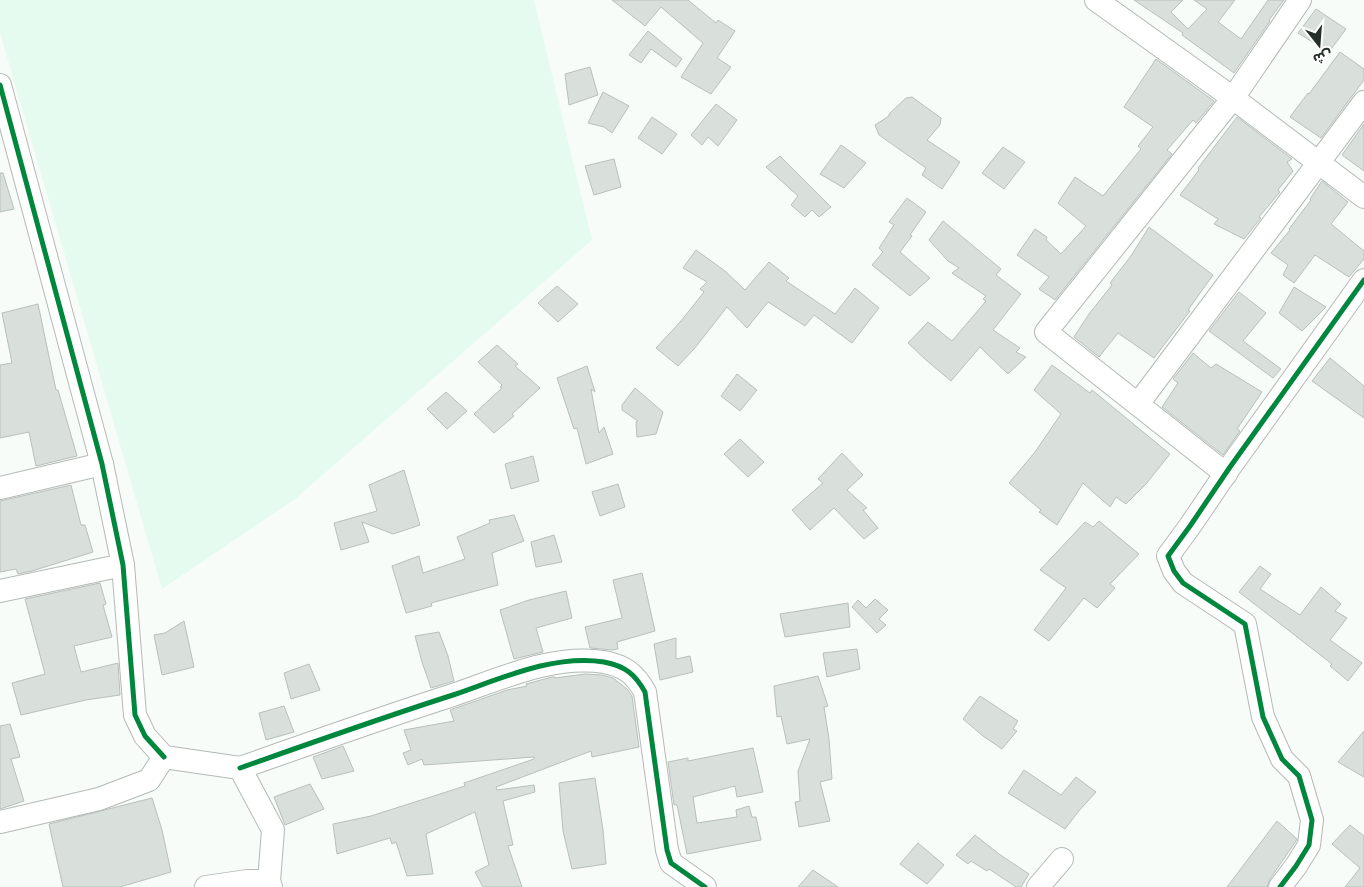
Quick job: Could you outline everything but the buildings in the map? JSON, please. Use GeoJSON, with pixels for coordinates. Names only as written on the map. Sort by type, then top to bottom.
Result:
{"type":"FeatureCollection","features":[{"type":"Feature","properties":{"kind":"street"},"geometry":{"type":"LineString","coordinates":[[1096,0],[1233,98],[1364,197]]}},
{"type":"Feature","properties":{"kind":"street"},"geometry":{"type":"LineString","coordinates":[[1226,474],[1046,332],[1233,98],[1300,0]]}},
{"type":"Feature","properties":{"kind":"street"},"geometry":{"type":"LineString","coordinates":[[0,85],[9,156],[102,464],[123,565],[135,715],[145,736],[164,757],[240,768],[380,718],[538,667],[566,662],[603,662],[623,667],[638,678],[646,692],[667,850],[671,863],[704,887]]}},
{"type":"Feature","properties":{"kind":"street"},"geometry":{"type":"LineString","coordinates":[[1138,404],[1364,102]]}},
{"type":"Feature","properties":{"kind":"street"},"geometry":{"type":"LineString","coordinates":[[1280,887],[1310,844],[1312,820],[1299,776],[1282,758],[1264,717],[1245,624],[1183,583],[1174,571],[1168,556],[1364,280]]}},
{"type":"Feature","properties":{"kind":"street"},"geometry":{"type":"LineString","coordinates":[[0,488],[102,464]]}},
{"type":"Feature","properties":{"kind":"street"},"geometry":{"type":"LineString","coordinates":[[0,591],[123,565]]}},
{"type":"Feature","properties":{"kind":"street"},"geometry":{"type":"LineString","coordinates":[[0,822],[99,799],[149,780],[164,757]]}},
{"type":"Feature","properties":{"kind":"street"},"geometry":{"type":"LineString","coordinates":[[206,887],[247,881],[270,884],[272,830],[240,768]]}},
{"type":"Feature","properties":{"kind":"street"},"geometry":{"type":"LineString","coordinates":[[1038,887],[1062,859]]}},
{"type":"Feature","properties":{"kind":"shaded area"},"geometry":{"type":"Polygon","coordinates":[[[0,0],[534,0],[592,240],[295,499],[162,589],[0,33],[0,0]]]}},
{"type":"Feature","properties":{"kind":"cycle path"},"geometry":{"type":"LineString","coordinates":[[0,85],[102,464],[123,565],[135,715],[145,736],[164,757]]}},
{"type":"Feature","properties":{"kind":"cycle path"},"geometry":{"type":"LineString","coordinates":[[1280,887],[1309,845],[1312,820],[1299,776],[1282,759],[1263,717],[1245,624],[1183,583],[1174,571],[1168,556],[1364,280]]}},
{"type":"Feature","properties":{"kind":"cycle path"},"geometry":{"type":"LineString","coordinates":[[240,768],[508,675],[566,662],[585,660],[604,662],[629,672],[645,692],[667,850],[671,863],[705,887]]}}]}
